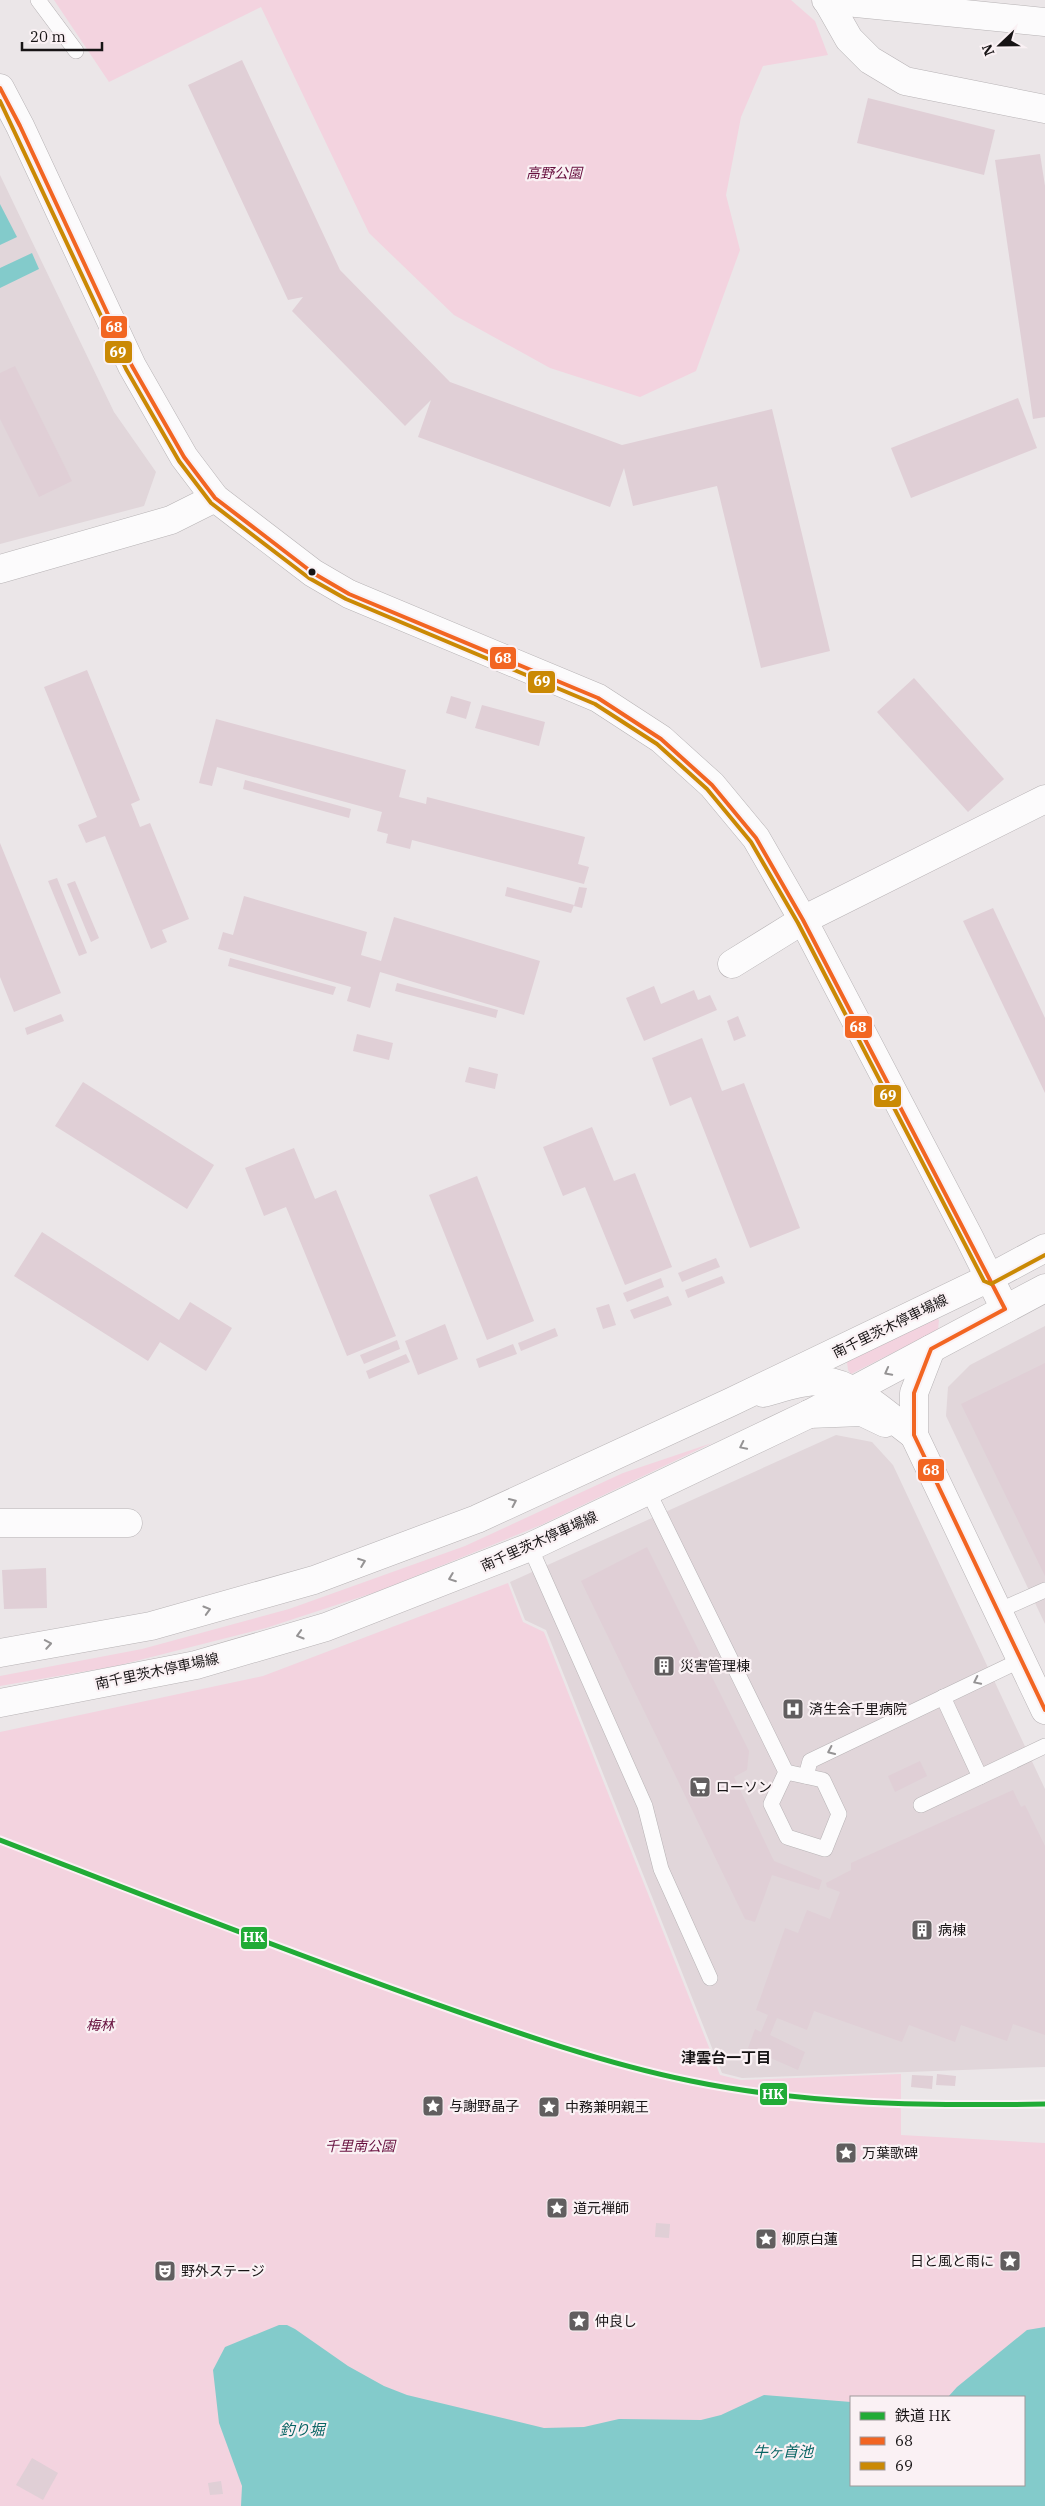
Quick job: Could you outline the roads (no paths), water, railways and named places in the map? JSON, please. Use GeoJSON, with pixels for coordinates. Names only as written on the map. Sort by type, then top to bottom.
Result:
{"type":"FeatureCollection","features":[{"type":"Feature","properties":{"kind":"street"},"geometry":{"type":"LineString","coordinates":[[827,1],[1045,22]]}},
{"type":"Feature","properties":{"kind":"street"},"geometry":{"type":"LineString","coordinates":[[827,1],[849,39],[870,60],[905,81],[1045,109]]}},
{"type":"Feature","properties":{"kind":"street"},"geometry":{"type":"LineString","coordinates":[[0,88],[20,126],[132,366],[184,457],[215,498],[313,573],[349,594],[598,698],[660,739],[712,785],[756,838],[803,920],[1005,1309]]}},
{"type":"Feature","properties":{"kind":"street"},"geometry":{"type":"LineString","coordinates":[[0,570],[171,520],[215,498]]}},
{"type":"Feature","properties":{"kind":"street"},"geometry":{"type":"LineString","coordinates":[[732,964],[803,920],[1045,799]]}},
{"type":"Feature","properties":{"kind":"street","name":"南千里茨木停車場線"},"geometry":{"type":"LineString","coordinates":[[0,1653],[151,1626],[314,1580],[477,1519],[731,1402],[989,1278],[1045,1248]]}},
{"type":"Feature","properties":{"kind":"street","name":"南千里茨木停車場線"},"geometry":{"type":"LineString","coordinates":[[0,1703],[196,1666],[326,1627],[530,1548],[809,1414],[1045,1288]]}},
{"type":"Feature","properties":{"kind":"street"},"geometry":{"type":"LineString","coordinates":[[931,1349],[914,1393],[914,1435],[1045,1710]]}},
{"type":"Feature","properties":{"kind":"street"},"geometry":{"type":"LineString","coordinates":[[731,1402],[793,1385],[825,1381],[854,1391],[914,1435]]}},
{"type":"Feature","properties":{"kind":"street"},"geometry":{"type":"LineString","coordinates":[[809,1414],[862,1412],[914,1435]]}},
{"type":"Feature","properties":{"kind":"street"},"geometry":{"type":"LineString","coordinates":[[0,1523],[128,1523]]}},
{"type":"Feature","properties":{"kind":"lane"},"geometry":{"type":"LineString","coordinates":[[38,0],[76,51]]}},
{"type":"Feature","properties":{"kind":"lane"},"geometry":{"type":"LineString","coordinates":[[648,1491],[786,1772]]}},
{"type":"Feature","properties":{"kind":"lane"},"geometry":{"type":"LineString","coordinates":[[530,1548],[645,1806],[661,1869],[710,1978]]}},
{"type":"Feature","properties":{"kind":"lane"},"geometry":{"type":"LineString","coordinates":[[998,1611],[1045,1590]]}},
{"type":"Feature","properties":{"kind":"lane"},"geometry":{"type":"LineString","coordinates":[[806,1776],[810,1761],[1021,1660]]}},
{"type":"Feature","properties":{"kind":"lane"},"geometry":{"type":"LineString","coordinates":[[943,1697],[980,1777]]}},
{"type":"Feature","properties":{"kind":"lane"},"geometry":{"type":"LineString","coordinates":[[921,1805],[1045,1746]]}},
{"type":"Feature","properties":{"kind":"lane"},"geometry":{"type":"LineString","coordinates":[[786,1772],[823,1780],[839,1814],[825,1849],[787,1837],[771,1804],[786,1772]]}},
{"type":"Feature","properties":{"kind":"water"},"geometry":{"type":"Polygon","coordinates":[[[0,204],[17,237],[0,245],[0,204]]]}},
{"type":"Feature","properties":{"kind":"water"},"geometry":{"type":"Polygon","coordinates":[[[32,253],[39,269],[0,288],[0,268],[32,253]]]}},
{"type":"Feature","properties":{"kind":"water","name":"釣り堀"},"geometry":{"type":"Polygon","coordinates":[[[279,2325],[287,2325],[348,2366],[384,2386],[407,2395],[544,2428],[584,2427],[619,2419],[701,2420],[721,2415],[764,2395],[850,2402],[850,2486],[1025,2486],[1025,2396],[949,2396],[957,2387],[1027,2330],[1045,2327],[1045,2506],[241,2506],[242,2486],[219,2423],[213,2370],[225,2347],[279,2325]]]}},
{"type":"Feature","properties":{"kind":"rail line","name":"HK"},"geometry":{"type":"LineString","coordinates":[[0,1840],[376,1983],[559,2046],[658,2074],[735,2089],[823,2099],[956,2105],[1045,2104]]}},
{"type":"Feature","properties":{"kind":"place","name":"災害管理棟"},"geometry":{"type":"Point","coordinates":[664,1666]}},
{"type":"Feature","properties":{"kind":"place","name":"済生会千里病院"},"geometry":{"type":"Point","coordinates":[793,1709]}},
{"type":"Feature","properties":{"kind":"place","name":"ローソン"},"geometry":{"type":"Point","coordinates":[700,1787]}},
{"type":"Feature","properties":{"kind":"place","name":"病棟"},"geometry":{"type":"Point","coordinates":[922,1930]}},
{"type":"Feature","properties":{"kind":"place","name":"与謝野晶子"},"geometry":{"type":"Point","coordinates":[433,2106]}},
{"type":"Feature","properties":{"kind":"place","name":"中務兼明親王"},"geometry":{"type":"Point","coordinates":[549,2107]}},
{"type":"Feature","properties":{"kind":"place","name":"万葉歌碑"},"geometry":{"type":"Point","coordinates":[846,2153]}},
{"type":"Feature","properties":{"kind":"place","name":"道元禅師"},"geometry":{"type":"Point","coordinates":[557,2208]}},
{"type":"Feature","properties":{"kind":"place","name":"柳原白蓮"},"geometry":{"type":"Point","coordinates":[766,2239]}},
{"type":"Feature","properties":{"kind":"place","name":"日と風と雨に"},"geometry":{"type":"Point","coordinates":[1010,2261]}},
{"type":"Feature","properties":{"kind":"place","name":"野外ステージ"},"geometry":{"type":"Point","coordinates":[165,2271]}},
{"type":"Feature","properties":{"kind":"place","name":"仲良し"},"geometry":{"type":"Point","coordinates":[579,2321]}},
{"type":"Feature","properties":{"kind":"district","name":"津雲台一丁目"},"geometry":{"type":"Point","coordinates":[726,2057]}},
{"type":"Feature","properties":{"kind":"park label","name":"高野公園"},"geometry":{"type":"Point","coordinates":[554,173]}},
{"type":"Feature","properties":{"kind":"park label","name":"梅林"},"geometry":{"type":"Point","coordinates":[100,2025]}},
{"type":"Feature","properties":{"kind":"park label","name":"千里南公園"},"geometry":{"type":"Point","coordinates":[360,2146]}},
{"type":"Feature","properties":{"kind":"water label","name":"牛ヶ首池"},"geometry":{"type":"Point","coordinates":[783,2451]}}]}
